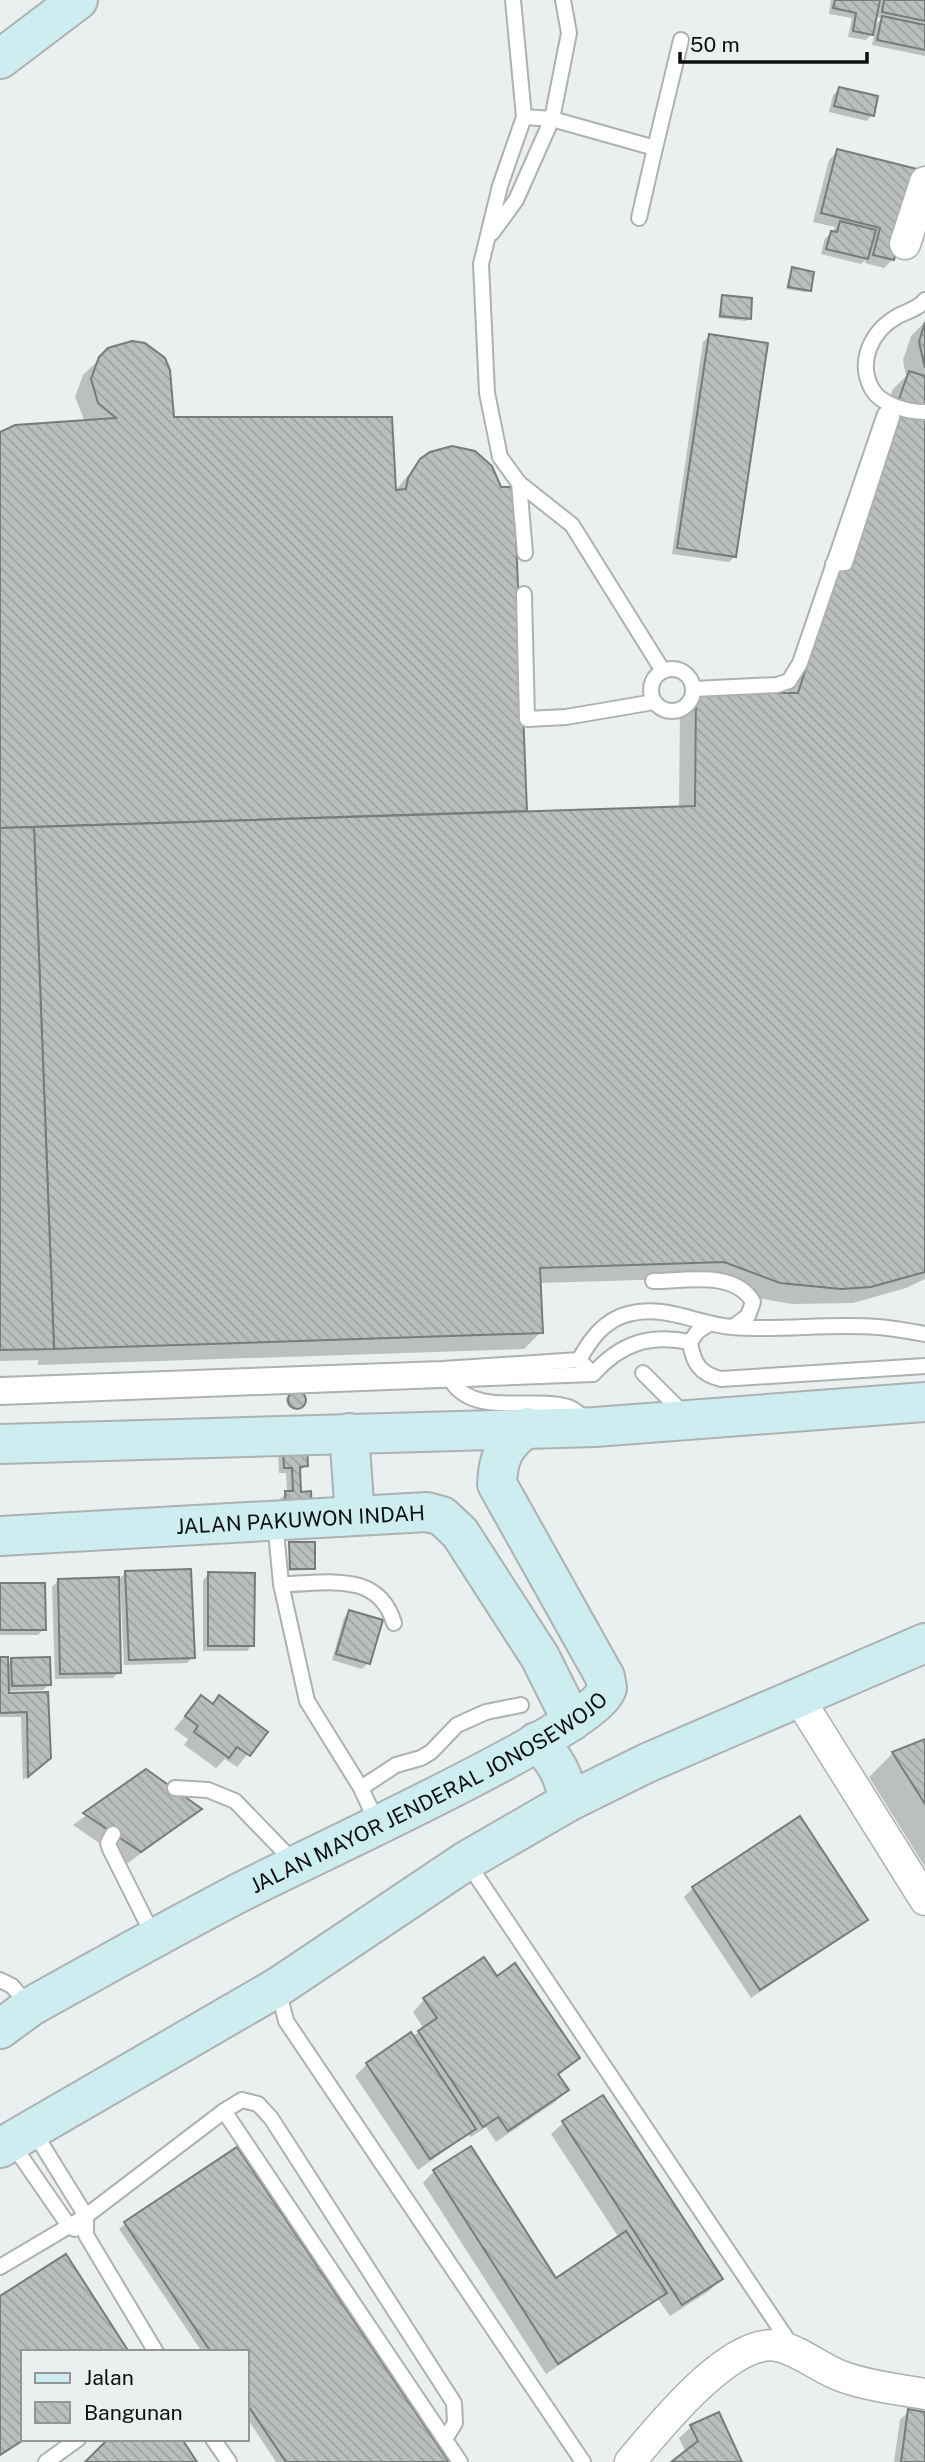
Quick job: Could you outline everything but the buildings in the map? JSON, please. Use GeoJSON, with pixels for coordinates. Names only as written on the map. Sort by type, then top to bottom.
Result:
{"type":"FeatureCollection","features":[{"type":"Feature","properties":{"kind":"main road"},"geometry":{"type":"LineString","coordinates":[[0,59],[78,0]]}},
{"type":"Feature","properties":{"kind":"main road"},"geometry":{"type":"LineString","coordinates":[[0,1444],[595,1427],[925,1402]]}},
{"type":"Feature","properties":{"kind":"main road","name":"JALAN MAYOR JENDERAL JONOSEWOJO"},"geometry":{"type":"LineString","coordinates":[[15,2018],[237,1893],[379,1826],[536,1742],[601,1700],[607,1688],[605,1676],[497,1484],[498,1461],[506,1443],[527,1427]]}},
{"type":"Feature","properties":{"kind":"main road"},"geometry":{"type":"LineString","coordinates":[[349,1433],[355,1516]]}},
{"type":"Feature","properties":{"kind":"main road","name":"JALAN PAKUWON INDAH"},"geometry":{"type":"LineString","coordinates":[[0,1535],[427,1512],[442,1516],[460,1533],[540,1657],[572,1721]]}},
{"type":"Feature","properties":{"kind":"main road"},"geometry":{"type":"LineString","coordinates":[[14,2139],[278,1987],[466,1861],[568,1801],[647,1763],[925,1643]]}},
{"type":"Feature","properties":{"kind":"main road"},"geometry":{"type":"LineString","coordinates":[[536,1742],[556,1762],[567,1788],[568,1801]]}},
{"type":"Feature","properties":{"kind":"street"},"geometry":{"type":"LineString","coordinates":[[905,244],[925,182]]}},
{"type":"Feature","properties":{"kind":"street"},"geometry":{"type":"LineString","coordinates":[[798,1698],[925,1900]]}},
{"type":"Feature","properties":{"kind":"street"},"geometry":{"type":"LineString","coordinates":[[631,2462],[671,2413],[726,2364],[756,2348],[775,2345],[795,2351],[841,2376],[925,2394]]}},
{"type":"Feature","properties":{"kind":"lane"},"geometry":{"type":"LineString","coordinates":[[513,0],[524,117],[500,186],[481,264],[487,393],[500,457],[519,483],[572,525],[663,671]]}},
{"type":"Feature","properties":{"kind":"lane"},"geometry":{"type":"LineString","coordinates":[[489,236],[516,200],[552,120],[569,33],[563,0]]}},
{"type":"Feature","properties":{"kind":"lane"},"geometry":{"type":"LineString","coordinates":[[639,218],[681,40]]}},
{"type":"Feature","properties":{"kind":"lane"},"geometry":{"type":"LineString","coordinates":[[524,117],[552,120],[655,148]]}},
{"type":"Feature","properties":{"kind":"lane"},"geometry":{"type":"LineString","coordinates":[[925,300],[920,306],[887,323],[865,356],[867,376],[877,396],[901,408],[925,412]]}},
{"type":"Feature","properties":{"kind":"lane"},"geometry":{"type":"LineString","coordinates":[[693,687],[775,682],[789,676],[800,663],[885,414]]}},
{"type":"Feature","properties":{"kind":"lane"},"geometry":{"type":"LineString","coordinates":[[519,483],[525,553]]}},
{"type":"Feature","properties":{"kind":"lane"},"geometry":{"type":"LineString","coordinates":[[524,594],[527,719],[566,717],[654,702]]}},
{"type":"Feature","properties":{"kind":"lane"},"geometry":{"type":"LineString","coordinates":[[676,669],[687,675],[693,687],[693,698],[686,707],[675,712],[663,709],[654,702],[651,690],[654,679],[663,671],[676,669]]}},
{"type":"Feature","properties":{"kind":"lane"},"geometry":{"type":"LineString","coordinates":[[653,1281],[722,1281],[746,1290],[752,1303],[748,1316],[733,1327]]}},
{"type":"Feature","properties":{"kind":"lane"},"geometry":{"type":"LineString","coordinates":[[579,1360],[597,1333],[624,1314],[646,1310],[668,1311],[709,1324],[733,1327],[876,1327],[925,1334]]}},
{"type":"Feature","properties":{"kind":"lane"},"geometry":{"type":"LineString","coordinates":[[667,1338],[668,1311]]}},
{"type":"Feature","properties":{"kind":"lane"},"geometry":{"type":"LineString","coordinates":[[709,1324],[698,1331],[690,1342],[695,1366],[708,1376],[721,1379],[925,1366]]}},
{"type":"Feature","properties":{"kind":"lane"},"geometry":{"type":"LineString","coordinates":[[0,1397],[452,1382],[593,1374],[607,1358],[625,1346],[645,1339],[667,1338],[690,1342]]}},
{"type":"Feature","properties":{"kind":"lane"},"geometry":{"type":"LineString","coordinates":[[0,1385],[443,1369],[579,1360],[593,1374]]}},
{"type":"Feature","properties":{"kind":"lane"},"geometry":{"type":"LineString","coordinates":[[643,1373],[690,1420]]}},
{"type":"Feature","properties":{"kind":"lane"},"geometry":{"type":"LineString","coordinates":[[452,1382],[458,1391],[479,1400],[570,1407],[595,1427]]}},
{"type":"Feature","properties":{"kind":"lane"},"geometry":{"type":"LineString","coordinates":[[275,1521],[281,1584],[307,1701],[360,1788],[379,1826]]}},
{"type":"Feature","properties":{"kind":"lane"},"geometry":{"type":"LineString","coordinates":[[281,1584],[357,1584],[376,1592],[388,1604],[394,1623]]}},
{"type":"Feature","properties":{"kind":"lane"},"geometry":{"type":"LineString","coordinates":[[360,1788],[396,1765],[421,1758],[431,1752],[457,1726],[486,1712],[521,1705]]}},
{"type":"Feature","properties":{"kind":"lane"},"geometry":{"type":"LineString","coordinates":[[175,1788],[208,1790],[235,1801],[298,1866]]}},
{"type":"Feature","properties":{"kind":"lane"},"geometry":{"type":"LineString","coordinates":[[114,1834],[108,1843],[110,1849],[154,1938]]}},
{"type":"Feature","properties":{"kind":"lane"},"geometry":{"type":"LineString","coordinates":[[466,1861],[795,2351]]}},
{"type":"Feature","properties":{"kind":"lane"},"geometry":{"type":"LineString","coordinates":[[0,1980],[12,1986],[15,2018]]}},
{"type":"Feature","properties":{"kind":"lane"},"geometry":{"type":"LineString","coordinates":[[278,1987],[286,2021],[583,2462]]}},
{"type":"Feature","properties":{"kind":"lane"},"geometry":{"type":"LineString","coordinates":[[0,2267],[86,2216],[224,2111],[242,2100],[258,2104],[271,2118],[454,2403],[455,2423],[445,2438]]}},
{"type":"Feature","properties":{"kind":"lane"},"geometry":{"type":"LineString","coordinates":[[224,2111],[460,2462]]}},
{"type":"Feature","properties":{"kind":"lane"},"geometry":{"type":"LineString","coordinates":[[14,2139],[86,2216],[86,2235],[155,2350]]}},
{"type":"Feature","properties":{"kind":"lane"},"geometry":{"type":"LineString","coordinates":[[14,2139],[69,2226],[86,2235]]}},
{"type":"Feature","properties":{"kind":"lane"},"geometry":{"type":"LineString","coordinates":[[46,2462],[75,2441]]}},
{"type":"Feature","properties":{"kind":"lane"},"geometry":{"type":"LineString","coordinates":[[214,2441],[229,2462]]}}]}
